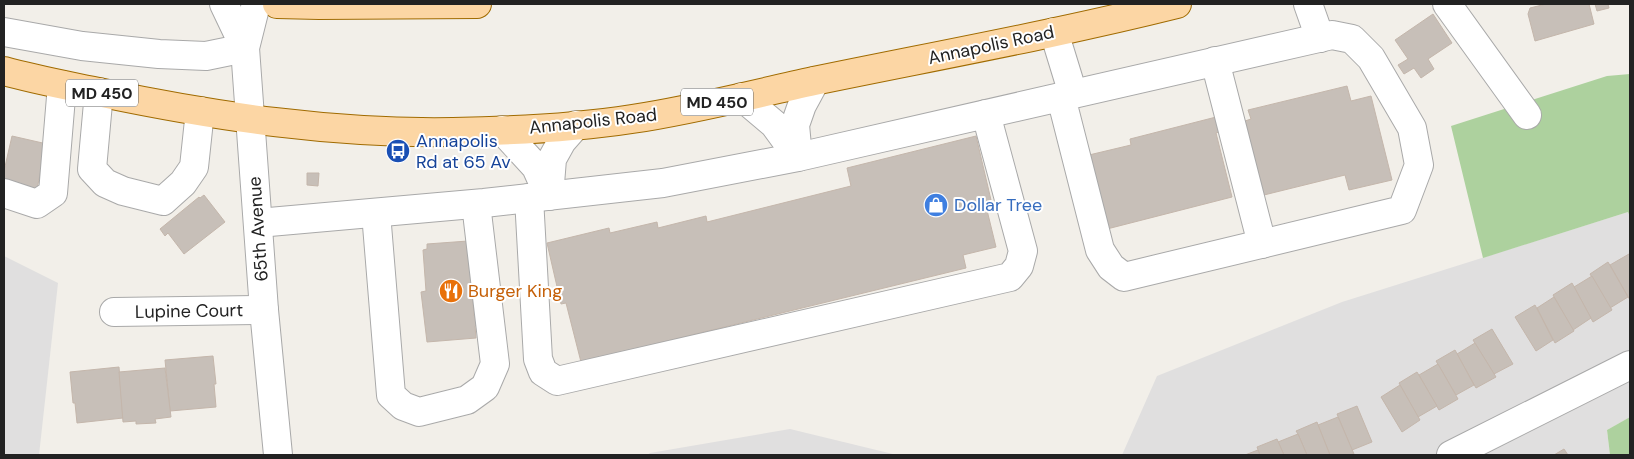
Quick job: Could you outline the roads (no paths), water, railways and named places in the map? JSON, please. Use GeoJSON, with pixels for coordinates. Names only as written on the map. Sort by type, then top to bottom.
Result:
{"type":"FeatureCollection","features":[{"type":"Feature","properties":{"kind":"main road"},"geometry":{"type":"LineString","coordinates":[[277,4],[476,4]]}},
{"type":"Feature","properties":{"kind":"main road","name":"Annapolis Road"},"geometry":{"type":"LineString","coordinates":[[4,71],[167,107],[250,119],[364,131],[454,132],[502,130],[632,119],[1054,32],[1177,4]]}},
{"type":"Feature","properties":{"kind":"street"},"geometry":{"type":"LineString","coordinates":[[4,32],[82,46],[159,54],[206,56],[245,48],[224,4]]}},
{"type":"Feature","properties":{"kind":"street","name":"65th Avenue"},"geometry":{"type":"LineString","coordinates":[[256,4],[245,48],[264,310],[278,455]]}},
{"type":"Feature","properties":{"kind":"street"},"geometry":{"type":"LineString","coordinates":[[1308,4],[1320,38]]}},
{"type":"Feature","properties":{"kind":"street"},"geometry":{"type":"LineString","coordinates":[[1447,4],[1527,115]]}},
{"type":"Feature","properties":{"kind":"street"},"geometry":{"type":"LineString","coordinates":[[258,223],[476,204],[663,183],[798,157],[1067,96],[1332,35],[1352,39],[1371,58],[1412,128],[1419,165],[1402,210],[1124,277],[1111,267],[1100,250],[1067,96],[1054,32]]}},
{"type":"Feature","properties":{"kind":"street"},"geometry":{"type":"LineString","coordinates":[[1215,62],[1262,244]]}},
{"type":"Feature","properties":{"kind":"street"},"geometry":{"type":"LineString","coordinates":[[798,157],[796,125],[802,105],[814,81]]}},
{"type":"Feature","properties":{"kind":"street"},"geometry":{"type":"LineString","coordinates":[[4,193],[37,204],[53,193],[62,85]]}},
{"type":"Feature","properties":{"kind":"street"},"geometry":{"type":"LineString","coordinates":[[99,92],[92,169],[105,183],[123,191],[163,201],[183,183],[194,167],[200,112]]}},
{"type":"Feature","properties":{"kind":"street"},"geometry":{"type":"LineString","coordinates":[[742,97],[774,124],[798,157]]}},
{"type":"Feature","properties":{"kind":"street"},"geometry":{"type":"LineString","coordinates":[[502,130],[536,167],[539,197],[538,359],[543,372],[557,381],[1010,277],[1019,266],[1023,251],[986,114]]}},
{"type":"Feature","properties":{"kind":"street"},"geometry":{"type":"LineString","coordinates":[[539,197],[552,159],[562,141],[576,125]]}},
{"type":"Feature","properties":{"kind":"street"},"geometry":{"type":"LineString","coordinates":[[376,213],[391,395],[403,406],[419,412],[467,400],[485,387],[495,364],[476,204]]}},
{"type":"Feature","properties":{"kind":"street","name":"Lupine Court"},"geometry":{"type":"LineString","coordinates":[[114,312],[264,310]]}},
{"type":"Feature","properties":{"kind":"street"},"geometry":{"type":"LineString","coordinates":[[1451,455],[1630,365]]}},
{"type":"Feature","properties":{"kind":"place","name":"Annapolis Rd at 65 Av"},"geometry":{"type":"Point","coordinates":[398,151]}},
{"type":"Feature","properties":{"kind":"place","name":"Dollar Tree"},"geometry":{"type":"Point","coordinates":[936,205]}},
{"type":"Feature","properties":{"kind":"place","name":"Burger King"},"geometry":{"type":"Point","coordinates":[451,291]}}]}
